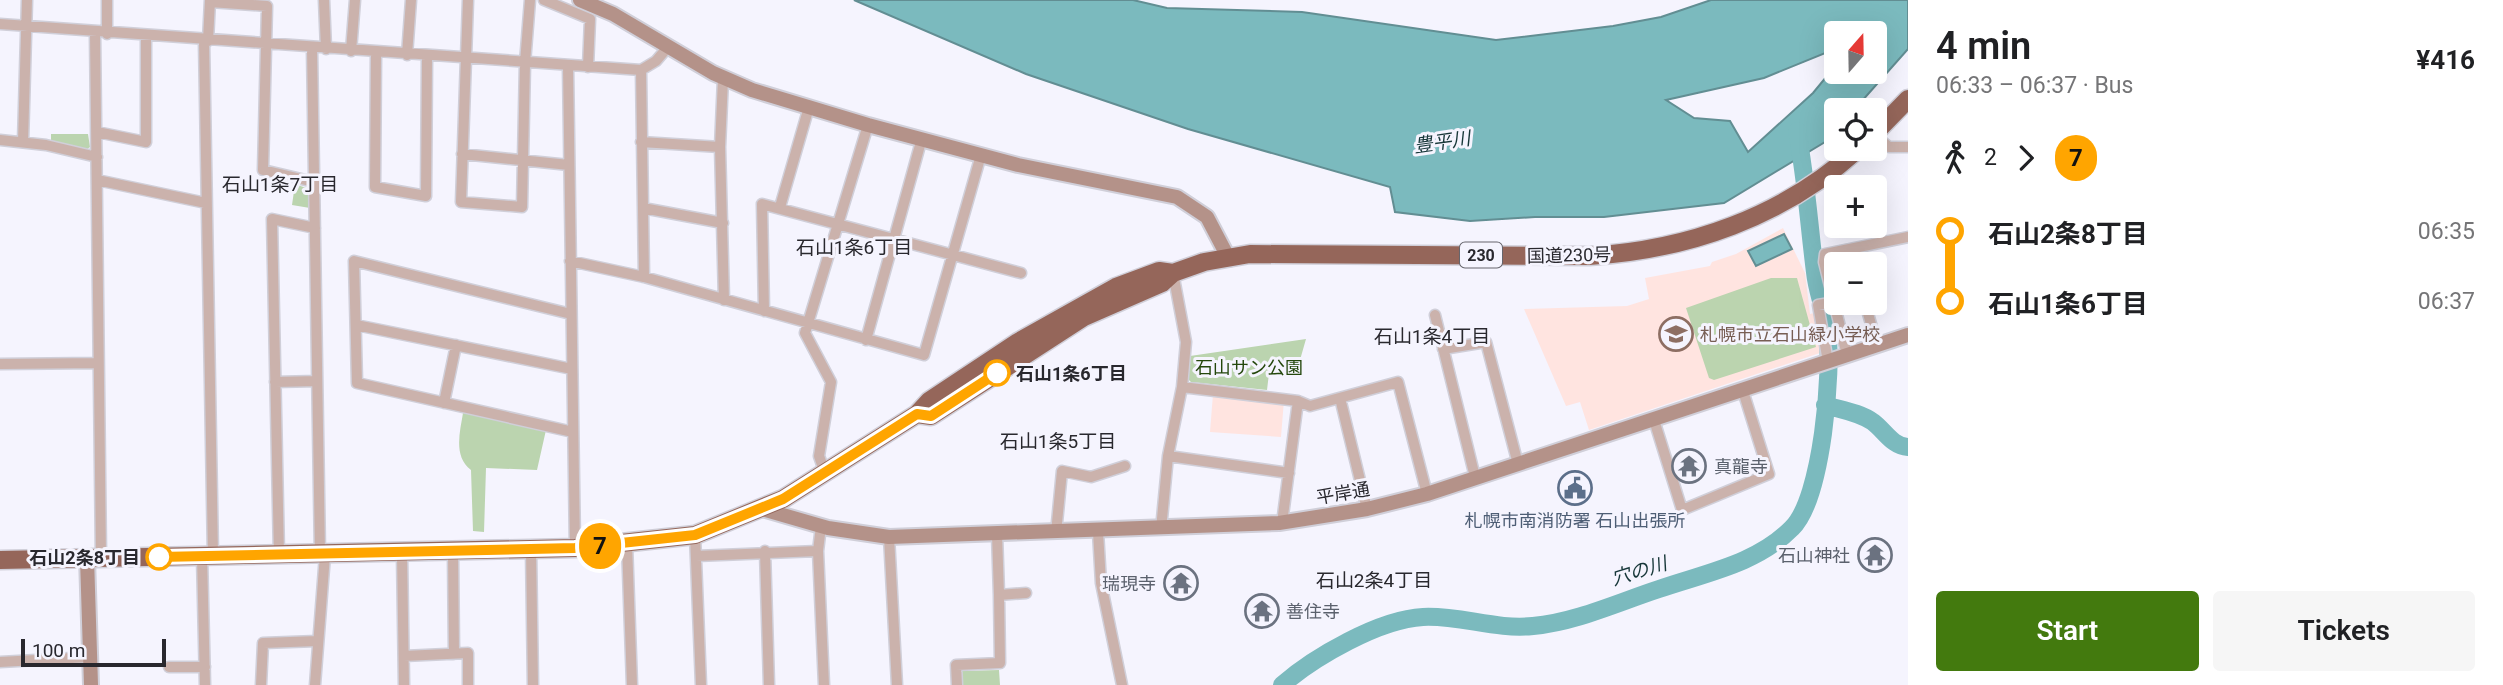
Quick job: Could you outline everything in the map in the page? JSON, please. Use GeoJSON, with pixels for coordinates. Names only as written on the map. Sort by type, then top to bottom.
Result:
{"type":"FeatureCollection","features":[{"type":"Feature","properties":{"kind":"highway"},"geometry":{"type":"LineString","coordinates":[[1887,122],[1906,105]]}},
{"type":"Feature","properties":{"kind":"highway","name":"国道230号"},"geometry":{"type":"LineString","coordinates":[[0,560],[575,548],[695,535],[762,509],[825,473],[917,414],[929,401],[1075,309],[1116,287],[1158,271],[1172,272],[1204,262],[1250,254],[1626,254],[1685,243],[1747,222],[1824,176],[1843,161]]}},
{"type":"Feature","properties":{"kind":"street"},"geometry":{"type":"LineString","coordinates":[[23,142],[27,0]]}},
{"type":"Feature","properties":{"kind":"street"},"geometry":{"type":"LineString","coordinates":[[107,0],[107,34]]}},
{"type":"Feature","properties":{"kind":"street"},"geometry":{"type":"LineString","coordinates":[[324,0],[326,49]]}},
{"type":"Feature","properties":{"kind":"street"},"geometry":{"type":"LineString","coordinates":[[351,51],[355,0]]}},
{"type":"Feature","properties":{"kind":"street"},"geometry":{"type":"LineString","coordinates":[[407,55],[411,0]]}},
{"type":"Feature","properties":{"kind":"street"},"geometry":{"type":"LineString","coordinates":[[468,0],[461,202],[522,207],[525,63],[530,0]]}},
{"type":"Feature","properties":{"kind":"street"},"geometry":{"type":"LineString","coordinates":[[544,0],[590,19],[588,67]]}},
{"type":"Feature","properties":{"kind":"street"},"geometry":{"type":"LineString","coordinates":[[580,0],[613,14],[723,79],[868,125],[981,155],[1177,197],[1207,218],[1229,259]]}},
{"type":"Feature","properties":{"kind":"street"},"geometry":{"type":"LineString","coordinates":[[205,685],[206,41],[210,1],[267,6],[263,170],[314,182]]}},
{"type":"Feature","properties":{"kind":"street"},"geometry":{"type":"LineString","coordinates":[[0,24],[146,37],[641,70],[656,61],[668,47]]}},
{"type":"Feature","properties":{"kind":"street"},"geometry":{"type":"LineString","coordinates":[[91,685],[98,363],[95,33]]}},
{"type":"Feature","properties":{"kind":"street"},"geometry":{"type":"LineString","coordinates":[[97,132],[146,142],[146,37]]}},
{"type":"Feature","properties":{"kind":"street"},"geometry":{"type":"LineString","coordinates":[[312,48],[322,555],[315,685]]}},
{"type":"Feature","properties":{"kind":"street"},"geometry":{"type":"LineString","coordinates":[[376,53],[375,187],[426,195],[427,56]]}},
{"type":"Feature","properties":{"kind":"street"},"geometry":{"type":"LineString","coordinates":[[568,66],[575,548]]}},
{"type":"Feature","properties":{"kind":"street"},"geometry":{"type":"LineString","coordinates":[[641,70],[644,277]]}},
{"type":"Feature","properties":{"kind":"street"},"geometry":{"type":"LineString","coordinates":[[723,79],[720,147],[723,300]]}},
{"type":"Feature","properties":{"kind":"street"},"geometry":{"type":"LineString","coordinates":[[780,207],[809,107]]}},
{"type":"Feature","properties":{"kind":"street"},"geometry":{"type":"LineString","coordinates":[[825,473],[819,456],[831,382],[805,332],[868,125]]}},
{"type":"Feature","properties":{"kind":"street"},"geometry":{"type":"LineString","coordinates":[[866,340],[922,138]]}},
{"type":"Feature","properties":{"kind":"street"},"geometry":{"type":"LineString","coordinates":[[0,140],[97,157]]}},
{"type":"Feature","properties":{"kind":"street"},"geometry":{"type":"LineString","coordinates":[[641,142],[720,147]]}},
{"type":"Feature","properties":{"kind":"street"},"geometry":{"type":"LineString","coordinates":[[1887,145],[1908,147]]}},
{"type":"Feature","properties":{"kind":"street"},"geometry":{"type":"LineString","coordinates":[[462,154],[569,165]]}},
{"type":"Feature","properties":{"kind":"street"},"geometry":{"type":"LineString","coordinates":[[570,261],[644,277],[924,355],[981,155]]}},
{"type":"Feature","properties":{"kind":"street"},"geometry":{"type":"LineString","coordinates":[[97,180],[206,203]]}},
{"type":"Feature","properties":{"kind":"street"},"geometry":{"type":"LineString","coordinates":[[764,311],[762,204],[1021,273]]}},
{"type":"Feature","properties":{"kind":"street"},"geometry":{"type":"LineString","coordinates":[[643,208],[723,223]]}},
{"type":"Feature","properties":{"kind":"street"},"geometry":{"type":"LineString","coordinates":[[279,555],[272,219],[315,228]]}},
{"type":"Feature","properties":{"kind":"street"},"geometry":{"type":"LineString","coordinates":[[1835,252],[1908,237]]}},
{"type":"Feature","properties":{"kind":"street"},"geometry":{"type":"LineString","coordinates":[[571,314],[354,261],[357,383],[573,432]]}},
{"type":"Feature","properties":{"kind":"street"},"geometry":{"type":"LineString","coordinates":[[1161,528],[1168,456],[1182,387],[1186,342],[1172,272]]}},
{"type":"Feature","properties":{"kind":"street"},"geometry":{"type":"LineString","coordinates":[[1824,304],[1818,305],[1834,360]]}},
{"type":"Feature","properties":{"kind":"street"},"geometry":{"type":"LineString","coordinates":[[1434,315],[1475,477]]}},
{"type":"Feature","properties":{"kind":"street"},"geometry":{"type":"LineString","coordinates":[[1834,360],[1836,315]]}},
{"type":"Feature","properties":{"kind":"street"},"geometry":{"type":"LineString","coordinates":[[1868,315],[1877,345]]}},
{"type":"Feature","properties":{"kind":"street"},"geometry":{"type":"LineString","coordinates":[[356,325],[572,369]]}},
{"type":"Feature","properties":{"kind":"street","name":"平岸通"},"geometry":{"type":"LineString","coordinates":[[762,509],[821,526],[889,537],[1282,523],[1367,509],[1427,494],[1908,335]]}},
{"type":"Feature","properties":{"kind":"street"},"geometry":{"type":"LineString","coordinates":[[1443,349],[1486,342],[1518,464]]}},
{"type":"Feature","properties":{"kind":"street"},"geometry":{"type":"LineString","coordinates":[[443,402],[456,345]]}},
{"type":"Feature","properties":{"kind":"street"},"geometry":{"type":"LineString","coordinates":[[0,364],[98,363]]}},
{"type":"Feature","properties":{"kind":"street"},"geometry":{"type":"LineString","coordinates":[[275,382],[317,381]]}},
{"type":"Feature","properties":{"kind":"street"},"geometry":{"type":"LineString","coordinates":[[1182,387],[1298,401],[1310,406],[1398,382],[1427,494]]}},
{"type":"Feature","properties":{"kind":"street"},"geometry":{"type":"LineString","coordinates":[[1654,421],[1682,510],[1769,474],[1743,391]]}},
{"type":"Feature","properties":{"kind":"street"},"geometry":{"type":"LineString","coordinates":[[1340,398],[1367,509]]}},
{"type":"Feature","properties":{"kind":"street"},"geometry":{"type":"LineString","coordinates":[[1282,523],[1298,401]]}},
{"type":"Feature","properties":{"kind":"street"},"geometry":{"type":"LineString","coordinates":[[1168,456],[1289,473]]}},
{"type":"Feature","properties":{"kind":"street"},"geometry":{"type":"LineString","coordinates":[[1056,533],[1062,471],[1091,477],[1125,466]]}},
{"type":"Feature","properties":{"kind":"street"},"geometry":{"type":"LineString","coordinates":[[821,526],[818,551],[824,685]]}},
{"type":"Feature","properties":{"kind":"street"},"geometry":{"type":"LineString","coordinates":[[1098,531],[1101,583],[1122,685]]}},
{"type":"Feature","properties":{"kind":"street"},"geometry":{"type":"LineString","coordinates":[[957,685],[956,665],[1000,663],[997,534]]}},
{"type":"Feature","properties":{"kind":"street"},"geometry":{"type":"LineString","coordinates":[[695,535],[701,685]]}},
{"type":"Feature","properties":{"kind":"street"},"geometry":{"type":"LineString","coordinates":[[889,537],[897,685]]}},
{"type":"Feature","properties":{"kind":"street"},"geometry":{"type":"LineString","coordinates":[[627,544],[632,685]]}},
{"type":"Feature","properties":{"kind":"street"},"geometry":{"type":"LineString","coordinates":[[531,549],[533,685]]}},
{"type":"Feature","properties":{"kind":"street"},"geometry":{"type":"LineString","coordinates":[[696,556],[765,551],[818,551]]}},
{"type":"Feature","properties":{"kind":"street"},"geometry":{"type":"LineString","coordinates":[[765,551],[769,685]]}},
{"type":"Feature","properties":{"kind":"street"},"geometry":{"type":"LineString","coordinates":[[453,552],[454,654]]}},
{"type":"Feature","properties":{"kind":"street"},"geometry":{"type":"LineString","coordinates":[[402,553],[404,685]]}},
{"type":"Feature","properties":{"kind":"street"},"geometry":{"type":"LineString","coordinates":[[999,595],[1026,593]]}},
{"type":"Feature","properties":{"kind":"street"},"geometry":{"type":"LineString","coordinates":[[261,685],[263,643],[317,641]]}},
{"type":"Feature","properties":{"kind":"street"},"geometry":{"type":"LineString","coordinates":[[404,656],[468,653],[468,685]]}},
{"type":"Feature","properties":{"kind":"street"},"geometry":{"type":"LineString","coordinates":[[0,662],[90,657]]}},
{"type":"Feature","properties":{"kind":"street"},"geometry":{"type":"LineString","coordinates":[[169,667],[205,667]]}},
{"type":"Feature","properties":{"kind":"shaded area","name":"札幌市立石山緑小学校"},"geometry":{"type":"Polygon","coordinates":[[[1783,228],[1805,273],[1810,314],[1814,313],[1820,353],[1589,430],[1580,402],[1566,406],[1524,309],[1627,306],[1649,299],[1645,278],[1710,266],[1712,262],[1736,254],[1783,228]]]}},
{"type":"Feature","properties":{"kind":"shaded area"},"geometry":{"type":"Polygon","coordinates":[[[1213,394],[1284,400],[1281,437],[1210,432],[1213,394]]]}},
{"type":"Feature","properties":{"kind":"green space"},"geometry":{"type":"Polygon","coordinates":[[[51,134],[88,134],[90,147],[86,150],[51,141],[51,134]]]}},
{"type":"Feature","properties":{"kind":"green space"},"geometry":{"type":"Polygon","coordinates":[[[295,184],[309,189],[310,208],[292,205],[295,184]]]}},
{"type":"Feature","properties":{"kind":"green space"},"geometry":{"type":"Polygon","coordinates":[[[1771,278],[1797,278],[1816,347],[1714,380],[1709,378],[1686,308],[1771,278]]]}},
{"type":"Feature","properties":{"kind":"green space","name":"石山サン公園"},"geometry":{"type":"Polygon","coordinates":[[[1306,339],[1298,367],[1270,365],[1267,390],[1191,382],[1188,379],[1190,356],[1306,339]]]}},
{"type":"Feature","properties":{"kind":"green space"},"geometry":{"type":"Polygon","coordinates":[[[463,413],[546,430],[537,470],[486,468],[484,532],[473,531],[471,470],[462,458],[459,443],[463,413]]]}},
{"type":"Feature","properties":{"kind":"green space"},"geometry":{"type":"Polygon","coordinates":[[[999,670],[1000,685],[963,685],[962,671],[999,670]]]}},
{"type":"Feature","properties":{"kind":"water","name":"豊平川"},"geometry":{"type":"Polygon","coordinates":[[[854,0],[1133,0],[1167,8],[1302,12],[1496,40],[1613,26],[1661,17],[1711,0],[1908,0],[1908,49],[1887,73],[1887,21],[1824,21],[1824,53],[1764,78],[1666,100],[1694,118],[1730,121],[1748,152],[1813,93],[1824,80],[1824,84],[1877,84],[1865,98],[1824,98],[1824,143],[1724,203],[1604,217],[1470,221],[1395,212],[1390,187],[1188,129],[1026,74],[854,0]]]}},
{"type":"Feature","properties":{"kind":"water"},"geometry":{"type":"Polygon","coordinates":[[[1784,234],[1792,249],[1756,266],[1748,251],[1784,234]]]}},
{"type":"Feature","properties":{"kind":"waterway","name":"穴の川"},"geometry":{"type":"LineString","coordinates":[[1282,685],[1311,663],[1348,641],[1406,619],[1437,617],[1519,627],[1549,624],[1597,611],[1730,566],[1763,550],[1792,528],[1811,491],[1818,463],[1828,374],[1827,329],[1816,279],[1797,131]]}},
{"type":"Feature","properties":{"kind":"waterway","name":"穴の川"},"geometry":{"type":"LineString","coordinates":[[1825,405],[1868,419],[1893,441],[1908,447]]}},
{"type":"Feature","properties":{"kind":"bus line","name":"7"},"geometry":{"type":"LineString","coordinates":[[159,557],[575,548],[695,535],[748,516],[783,499],[917,414],[931,416],[997,373]]}},
{"type":"Feature","properties":{"kind":"place","name":"札幌市立石山緑小学校"},"geometry":{"type":"Point","coordinates":[1676,334]}},
{"type":"Feature","properties":{"kind":"place","name":"石山1条6丁目"},"geometry":{"type":"Point","coordinates":[997,373]}},
{"type":"Feature","properties":{"kind":"place","name":"真龍寺"},"geometry":{"type":"Point","coordinates":[1689,466]}},
{"type":"Feature","properties":{"kind":"place","name":"札幌市南消防署 石山出張所"},"geometry":{"type":"Point","coordinates":[1575,488]}},
{"type":"Feature","properties":{"kind":"place","name":"石山神社"},"geometry":{"type":"Point","coordinates":[1875,555]}},
{"type":"Feature","properties":{"kind":"place","name":"石山2条8丁目"},"geometry":{"type":"Point","coordinates":[159,557]}},
{"type":"Feature","properties":{"kind":"place","name":"瑞現寺"},"geometry":{"type":"Point","coordinates":[1181,583]}},
{"type":"Feature","properties":{"kind":"place","name":"善住寺"},"geometry":{"type":"Point","coordinates":[1262,611]}},
{"type":"Feature","properties":{"kind":"district","name":"石山1条7丁目"},"geometry":{"type":"Point","coordinates":[280,184]}},
{"type":"Feature","properties":{"kind":"district","name":"石山1条6丁目"},"geometry":{"type":"Point","coordinates":[854,247]}},
{"type":"Feature","properties":{"kind":"district","name":"石山1条4丁目"},"geometry":{"type":"Point","coordinates":[1432,336]}},
{"type":"Feature","properties":{"kind":"district","name":"石山1条5丁目"},"geometry":{"type":"Point","coordinates":[1058,441]}},
{"type":"Feature","properties":{"kind":"district","name":"石山2条4丁目"},"geometry":{"type":"Point","coordinates":[1374,580]}}]}
